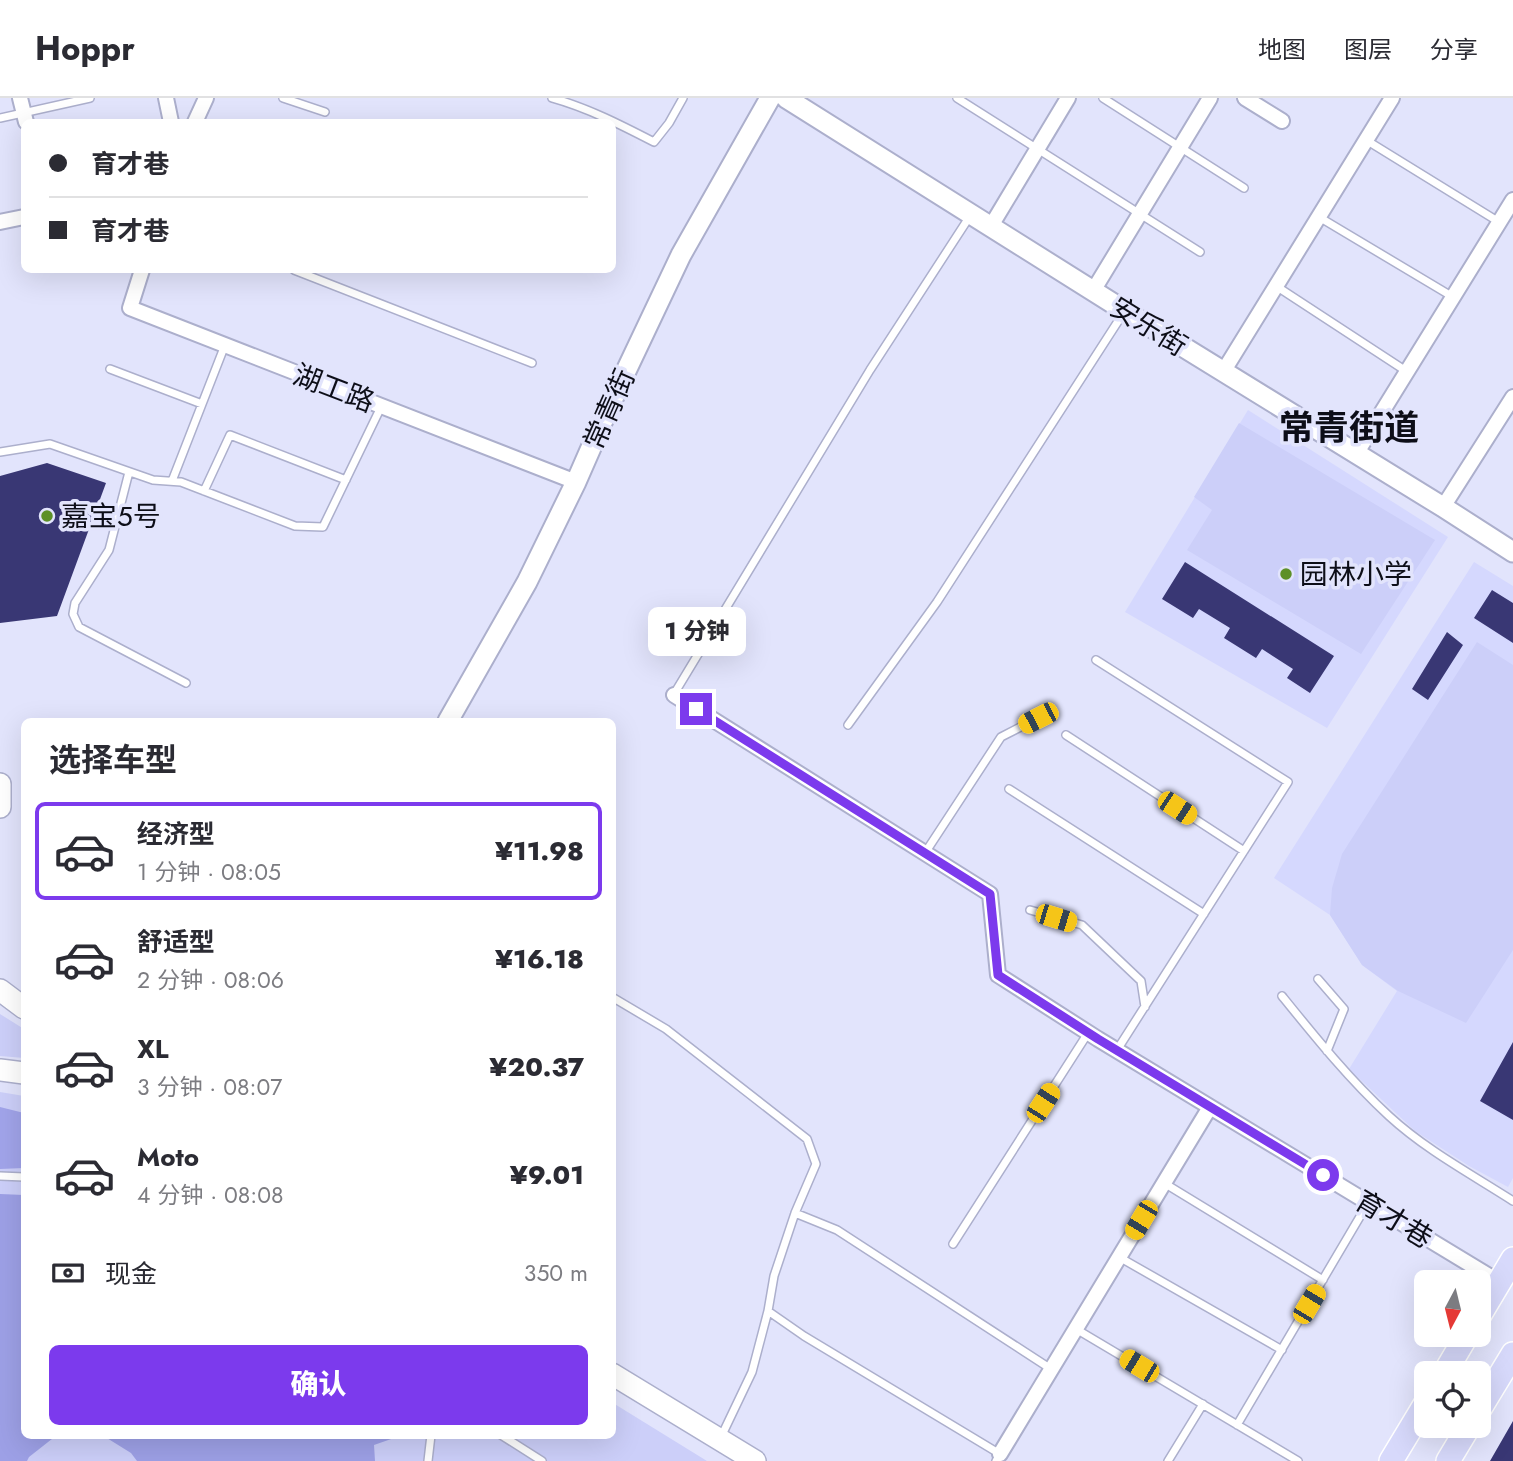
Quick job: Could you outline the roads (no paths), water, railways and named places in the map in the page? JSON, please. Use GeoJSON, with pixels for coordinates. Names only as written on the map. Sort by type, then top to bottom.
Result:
{"type":"FeatureCollection","features":[{"type":"Feature","properties":{"kind":"main road"},"geometry":{"type":"LineString","coordinates":[[0,784],[0,807]]}},
{"type":"Feature","properties":{"kind":"main road"},"geometry":{"type":"LineString","coordinates":[[0,990],[21,1006]]}},
{"type":"Feature","properties":{"kind":"main road"},"geometry":{"type":"LineString","coordinates":[[0,1070],[21,1073]]}},
{"type":"Feature","properties":{"kind":"main road"},"geometry":{"type":"LineString","coordinates":[[1491,1296],[1513,1259]]}},
{"type":"Feature","properties":{"kind":"main road"},"geometry":{"type":"LineString","coordinates":[[1491,1390],[1513,1354]]}},
{"type":"Feature","properties":{"kind":"main road"},"geometry":{"type":"LineString","coordinates":[[616,1376],[755,1461]]}},
{"type":"Feature","properties":{"kind":"main road"},"geometry":{"type":"LineString","coordinates":[[1391,1461],[1414,1423]]}},
{"type":"Feature","properties":{"kind":"main road"},"geometry":{"type":"LineString","coordinates":[[1448,1461],[1462,1438]]}},
{"type":"Feature","properties":{"kind":"street"},"geometry":{"type":"LineString","coordinates":[[20,98],[25,118]]}},
{"type":"Feature","properties":{"kind":"street"},"geometry":{"type":"LineString","coordinates":[[166,98],[170,119]]}},
{"type":"Feature","properties":{"kind":"street"},"geometry":{"type":"LineString","coordinates":[[196,119],[206,98]]}},
{"type":"Feature","properties":{"kind":"street","name":"常青街"},"geometry":{"type":"LineString","coordinates":[[450,718],[527,582],[681,255],[769,98]]}},
{"type":"Feature","properties":{"kind":"street","name":"安乐街"},"geometry":{"type":"LineString","coordinates":[[786,98],[1513,552]]}},
{"type":"Feature","properties":{"kind":"street"},"geometry":{"type":"LineString","coordinates":[[991,226],[1068,98]]}},
{"type":"Feature","properties":{"kind":"street"},"geometry":{"type":"LineString","coordinates":[[1093,291],[1210,98]]}},
{"type":"Feature","properties":{"kind":"street"},"geometry":{"type":"LineString","coordinates":[[1245,98],[1282,121]]}},
{"type":"Feature","properties":{"kind":"street"},"geometry":{"type":"LineString","coordinates":[[1223,372],[1392,98]]}},
{"type":"Feature","properties":{"kind":"street"},"geometry":{"type":"LineString","coordinates":[[1356,454],[1513,200]]}},
{"type":"Feature","properties":{"kind":"street"},"geometry":{"type":"LineString","coordinates":[[0,222],[21,218]]}},
{"type":"Feature","properties":{"kind":"street","name":"湖工路"},"geometry":{"type":"LineString","coordinates":[[141,273],[130,308],[576,482]]}},
{"type":"Feature","properties":{"kind":"street"},"geometry":{"type":"LineString","coordinates":[[1443,507],[1513,397]]}},
{"type":"Feature","properties":{"kind":"street","name":"育才巷"},"geometry":{"type":"LineString","coordinates":[[674,695],[990,894],[998,975],[1499,1282]]}},
{"type":"Feature","properties":{"kind":"street"},"geometry":{"type":"LineString","coordinates":[[998,1458],[1210,1107]]}},
{"type":"Feature","properties":{"kind":"lane"},"geometry":{"type":"LineString","coordinates":[[0,118],[25,118],[90,98]]}},
{"type":"Feature","properties":{"kind":"lane"},"geometry":{"type":"LineString","coordinates":[[284,98],[325,112]]}},
{"type":"Feature","properties":{"kind":"lane"},"geometry":{"type":"LineString","coordinates":[[552,98],[569,100],[600,119]]}},
{"type":"Feature","properties":{"kind":"lane"},"geometry":{"type":"LineString","coordinates":[[616,126],[654,142],[669,124],[682,98]]}},
{"type":"Feature","properties":{"kind":"lane"},"geometry":{"type":"LineString","coordinates":[[957,98],[1200,252]]}},
{"type":"Feature","properties":{"kind":"lane"},"geometry":{"type":"LineString","coordinates":[[1103,98],[1244,188]]}},
{"type":"Feature","properties":{"kind":"lane"},"geometry":{"type":"LineString","coordinates":[[1366,140],[1500,222]]}},
{"type":"Feature","properties":{"kind":"lane"},"geometry":{"type":"LineString","coordinates":[[674,695],[870,370],[971,214]]}},
{"type":"Feature","properties":{"kind":"lane"},"geometry":{"type":"LineString","coordinates":[[1319,216],[1453,297]]}},
{"type":"Feature","properties":{"kind":"lane"},"geometry":{"type":"LineString","coordinates":[[302,273],[533,363]]}},
{"type":"Feature","properties":{"kind":"lane"},"geometry":{"type":"LineString","coordinates":[[1276,286],[1407,372]]}},
{"type":"Feature","properties":{"kind":"lane"},"geometry":{"type":"LineString","coordinates":[[848,725],[937,602],[1125,311]]}},
{"type":"Feature","properties":{"kind":"lane"},"geometry":{"type":"LineString","coordinates":[[172,481],[226,345]]}},
{"type":"Feature","properties":{"kind":"lane"},"geometry":{"type":"LineString","coordinates":[[110,369],[202,404]]}},
{"type":"Feature","properties":{"kind":"lane"},"geometry":{"type":"LineString","coordinates":[[0,452],[50,444],[153,480],[181,482],[295,526],[323,527],[382,406]]}},
{"type":"Feature","properties":{"kind":"lane"},"geometry":{"type":"LineString","coordinates":[[204,491],[230,435],[346,480]]}},
{"type":"Feature","properties":{"kind":"lane"},"geometry":{"type":"LineString","coordinates":[[129,472],[109,550],[75,603],[73,614],[79,627],[186,683]]}},
{"type":"Feature","properties":{"kind":"lane"},"geometry":{"type":"LineString","coordinates":[[1096,660],[1288,782],[1117,1050]]}},
{"type":"Feature","properties":{"kind":"lane"},"geometry":{"type":"LineString","coordinates":[[925,853],[1001,737],[1038,718]]}},
{"type":"Feature","properties":{"kind":"lane"},"geometry":{"type":"LineString","coordinates":[[1066,735],[1244,851]]}},
{"type":"Feature","properties":{"kind":"lane"},"geometry":{"type":"LineString","coordinates":[[1009,789],[1204,914]]}},
{"type":"Feature","properties":{"kind":"lane"},"geometry":{"type":"LineString","coordinates":[[1030,910],[1082,925],[1142,981],[1145,1007]]}},
{"type":"Feature","properties":{"kind":"lane"},"geometry":{"type":"LineString","coordinates":[[1318,979],[1344,1009],[1327,1051]]}},
{"type":"Feature","properties":{"kind":"lane"},"geometry":{"type":"LineString","coordinates":[[1282,996],[1339,1066],[1390,1117],[1429,1147],[1513,1201]]}},
{"type":"Feature","properties":{"kind":"lane"},"geometry":{"type":"LineString","coordinates":[[616,1000],[666,1029],[807,1139],[816,1164],[795,1213],[774,1276],[752,1373],[720,1440]]}},
{"type":"Feature","properties":{"kind":"lane"},"geometry":{"type":"LineString","coordinates":[[953,1244],[1089,1032]]}},
{"type":"Feature","properties":{"kind":"lane"},"geometry":{"type":"LineString","coordinates":[[0,1176],[21,1177]]}},
{"type":"Feature","properties":{"kind":"lane"},"geometry":{"type":"LineString","coordinates":[[1164,1184],[1323,1280]]}},
{"type":"Feature","properties":{"kind":"lane"},"geometry":{"type":"LineString","coordinates":[[1237,1425],[1368,1203]]}},
{"type":"Feature","properties":{"kind":"lane"},"geometry":{"type":"LineString","coordinates":[[795,1213],[837,1230],[1051,1369]]}},
{"type":"Feature","properties":{"kind":"lane"},"geometry":{"type":"LineString","coordinates":[[1119,1257],[1282,1350]]}},
{"type":"Feature","properties":{"kind":"lane"},"geometry":{"type":"LineString","coordinates":[[768,1311],[998,1458]]}},
{"type":"Feature","properties":{"kind":"lane"},"geometry":{"type":"LineString","coordinates":[[1075,1328],[1298,1461]]}},
{"type":"Feature","properties":{"kind":"lane"},"geometry":{"type":"LineString","coordinates":[[1168,1461],[1203,1404]]}},
{"type":"Feature","properties":{"kind":"lane"},"geometry":{"type":"LineString","coordinates":[[428,1461],[431,1439]]}},
{"type":"Feature","properties":{"kind":"lane"},"geometry":{"type":"LineString","coordinates":[[507,1439],[542,1461]]}},
{"type":"Feature","properties":{"kind":"place","name":"嘉宝5号"},"geometry":{"type":"Point","coordinates":[47,516]}},
{"type":"Feature","properties":{"kind":"place","name":"园林小学"},"geometry":{"type":"Point","coordinates":[1286,574]}},
{"type":"Feature","properties":{"kind":"district","name":"常青街道"},"geometry":{"type":"Point","coordinates":[1349,428]}}]}
